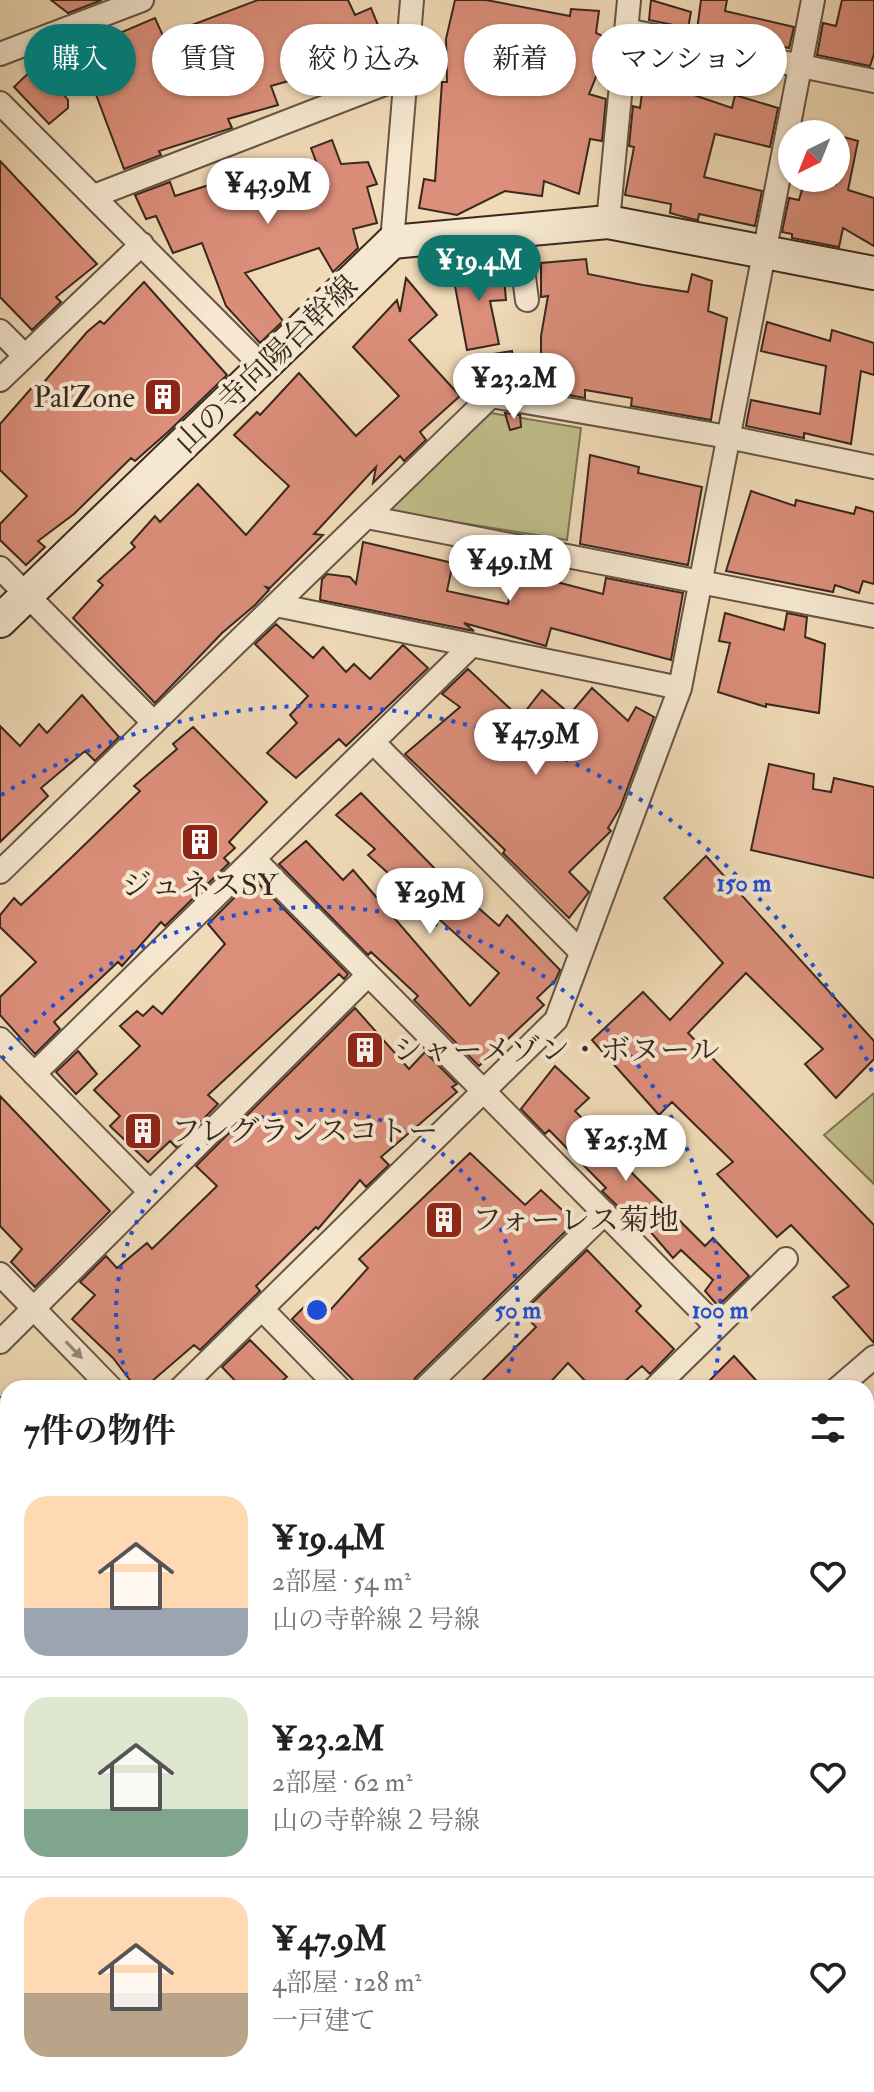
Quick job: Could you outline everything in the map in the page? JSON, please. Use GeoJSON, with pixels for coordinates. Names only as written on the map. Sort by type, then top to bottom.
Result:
{"type":"FeatureCollection","features":[{"type":"Feature","properties":{"kind":"street"},"geometry":{"type":"LineString","coordinates":[[0,54],[142,0]]}},
{"type":"Feature","properties":{"kind":"street"},"geometry":{"type":"LineString","coordinates":[[410,24],[412,0]]}},
{"type":"Feature","properties":{"kind":"street"},"geometry":{"type":"LineString","coordinates":[[627,24],[629,0]]}},
{"type":"Feature","properties":{"kind":"street"},"geometry":{"type":"LineString","coordinates":[[189,1380],[556,1020],[680,688],[813,0]]}},
{"type":"Feature","properties":{"kind":"street"},"geometry":{"type":"LineString","coordinates":[[787,64],[874,81]]}},
{"type":"Feature","properties":{"kind":"street"},"geometry":{"type":"LineString","coordinates":[[94,196],[353,96]]}},
{"type":"Feature","properties":{"kind":"street"},"geometry":{"type":"LineString","coordinates":[[403,96],[392,242],[608,222],[874,273]]}},
{"type":"Feature","properties":{"kind":"street"},"geometry":{"type":"LineString","coordinates":[[608,222],[620,96]]}},
{"type":"Feature","properties":{"kind":"street"},"geometry":{"type":"LineString","coordinates":[[0,103],[263,367]]}},
{"type":"Feature","properties":{"kind":"street"},"geometry":{"type":"LineString","coordinates":[[518,231],[527,300]]}},
{"type":"Feature","properties":{"kind":"street","name":"山の寺向陽台幹線"},"geometry":{"type":"LineString","coordinates":[[0,621],[392,242]]}},
{"type":"Feature","properties":{"kind":"street"},"geometry":{"type":"LineString","coordinates":[[0,380],[142,244]]}},
{"type":"Feature","properties":{"kind":"street"},"geometry":{"type":"LineString","coordinates":[[0,331],[25,356]]}},
{"type":"Feature","properties":{"kind":"street"},"geometry":{"type":"LineString","coordinates":[[0,872],[491,396],[728,437],[874,467]]}},
{"type":"Feature","properties":{"kind":"street"},"geometry":{"type":"LineString","coordinates":[[367,517],[874,616]]}},
{"type":"Feature","properties":{"kind":"street"},"geometry":{"type":"LineString","coordinates":[[0,568],[154,723]]}},
{"type":"Feature","properties":{"kind":"street"},"geometry":{"type":"LineString","coordinates":[[276,605],[680,688]]}},
{"type":"Feature","properties":{"kind":"street"},"geometry":{"type":"LineString","coordinates":[[34,1074],[472,645]]}},
{"type":"Feature","properties":{"kind":"street"},"geometry":{"type":"LineString","coordinates":[[373,742],[581,952]]}},
{"type":"Feature","properties":{"kind":"street"},"geometry":{"type":"LineString","coordinates":[[254,859],[717,1327]]}},
{"type":"Feature","properties":{"kind":"street"},"geometry":{"type":"LineString","coordinates":[[0,1342],[368,975]]}},
{"type":"Feature","properties":{"kind":"street"},"geometry":{"type":"LineString","coordinates":[[0,1039],[150,1192]]}},
{"type":"Feature","properties":{"kind":"street"},"geometry":{"type":"LineString","coordinates":[[433,1380],[605,1213]]}},
{"type":"Feature","properties":{"kind":"street"},"geometry":{"type":"LineString","coordinates":[[663,1380],[786,1259]]}},
{"type":"Feature","properties":{"kind":"street"},"geometry":{"type":"LineString","coordinates":[[0,1274],[103,1380]]}},
{"type":"Feature","properties":{"kind":"street"},"geometry":{"type":"LineString","coordinates":[[262,1309],[331,1380]]}},
{"type":"Feature","properties":{"kind":"street"},"geometry":{"type":"LineString","coordinates":[[847,1380],[874,1357]]}},
{"type":"Feature","properties":{"kind":"shaded area"},"geometry":{"type":"Polygon","coordinates":[[[491,413],[581,428],[567,540],[393,512],[391,507],[491,413]]]}},
{"type":"Feature","properties":{"kind":"shaded area"},"geometry":{"type":"Polygon","coordinates":[[[874,1093],[874,1184],[824,1135],[874,1093]]]}},
{"type":"Feature","properties":{"kind":"building"},"geometry":{"type":"Polygon","coordinates":[[[51,0],[102,0],[68,13],[51,0]]]}},
{"type":"Feature","properties":{"kind":"building"},"geometry":{"type":"Polygon","coordinates":[[[258,0],[348,0],[355,15],[371,8],[378,24],[280,24],[280,83],[271,86],[278,105],[228,119],[232,128],[159,151],[161,155],[124,169],[97,96],[136,96],[136,26],[155,18],[158,24],[152,24],[152,96],[264,96],[264,24],[195,24],[258,0]]]}},
{"type":"Feature","properties":{"kind":"building"},"geometry":{"type":"Polygon","coordinates":[[[455,0],[486,0],[570,16],[571,9],[599,11],[597,24],[592,24],[592,87],[589,94],[606,99],[602,141],[590,139],[579,194],[544,181],[542,196],[505,191],[457,215],[419,208],[424,179],[435,181],[441,96],[448,96],[448,30],[455,0]]]}},
{"type":"Feature","properties":{"kind":"building"},"geometry":{"type":"Polygon","coordinates":[[[651,0],[691,12],[689,24],[649,20],[651,0]]]}},
{"type":"Feature","properties":{"kind":"building"},"geometry":{"type":"Polygon","coordinates":[[[701,0],[727,0],[725,11],[781,24],[698,24],[701,0]]]}},
{"type":"Feature","properties":{"kind":"building"},"geometry":{"type":"Polygon","coordinates":[[[842,0],[874,0],[874,54],[870,66],[817,55],[823,23],[836,26],[842,0]]]}},
{"type":"Feature","properties":{"kind":"building"},"geometry":{"type":"Polygon","coordinates":[[[787,25],[794,27],[787,48],[787,25]]]}},
{"type":"Feature","properties":{"kind":"building"},"geometry":{"type":"Polygon","coordinates":[[[24,77],[24,96],[65,96],[68,108],[49,124],[14,87],[24,77]]]}},
{"type":"Feature","properties":{"kind":"building"},"geometry":{"type":"Polygon","coordinates":[[[642,96],[697,96],[732,108],[735,96],[738,96],[778,108],[770,147],[715,134],[704,177],[762,191],[755,226],[699,214],[698,220],[692,219],[670,213],[671,204],[625,195],[634,147],[629,146],[633,106],[640,108],[642,96]]]}},
{"type":"Feature","properties":{"kind":"building"},"geometry":{"type":"Polygon","coordinates":[[[850,139],[858,141],[850,180],[850,139]]]}},
{"type":"Feature","properties":{"kind":"building"},"geometry":{"type":"Polygon","coordinates":[[[332,140],[341,164],[368,162],[377,184],[367,187],[377,223],[353,229],[358,248],[333,272],[319,248],[245,273],[283,321],[260,343],[226,306],[202,243],[173,253],[156,216],[146,219],[135,195],[170,182],[175,196],[218,182],[223,194],[317,164],[311,148],[332,140]]]}},
{"type":"Feature","properties":{"kind":"building"},"geometry":{"type":"Polygon","coordinates":[[[0,161],[97,264],[56,297],[61,302],[32,330],[0,297],[0,161]]]}},
{"type":"Feature","properties":{"kind":"building"},"geometry":{"type":"Polygon","coordinates":[[[850,191],[874,198],[874,246],[843,228],[839,247],[792,238],[792,234],[782,232],[789,198],[799,200],[801,192],[850,191]]]}},
{"type":"Feature","properties":{"kind":"building"},"geometry":{"type":"Polygon","coordinates":[[[586,259],[588,274],[643,285],[688,292],[692,274],[712,281],[708,311],[727,318],[711,420],[631,406],[632,398],[585,390],[585,398],[541,390],[541,336],[548,296],[541,297],[541,263],[586,259]]]}},
{"type":"Feature","properties":{"kind":"building"},"geometry":{"type":"Polygon","coordinates":[[[503,266],[506,300],[490,301],[499,344],[467,350],[452,270],[503,266]]]}},
{"type":"Feature","properties":{"kind":"building"},"geometry":{"type":"Polygon","coordinates":[[[406,278],[437,315],[409,340],[460,396],[420,432],[426,440],[404,461],[400,456],[373,483],[376,467],[314,534],[323,535],[270,588],[266,587],[269,590],[255,605],[222,633],[155,703],[73,618],[103,585],[98,581],[135,547],[131,543],[155,516],[160,522],[198,484],[246,535],[289,486],[234,435],[257,412],[260,415],[299,373],[356,436],[399,396],[353,347],[397,300],[400,312],[406,278]]]}},
{"type":"Feature","properties":{"kind":"building"},"geometry":{"type":"Polygon","coordinates":[[[144,282],[227,375],[135,461],[131,458],[74,514],[38,541],[45,547],[26,565],[0,540],[0,524],[27,496],[0,470],[0,424],[35,384],[39,388],[87,332],[100,321],[104,324],[144,282]]]}},
{"type":"Feature","properties":{"kind":"building"},"geometry":{"type":"Polygon","coordinates":[[[767,322],[830,341],[832,330],[874,343],[874,375],[861,371],[851,444],[804,433],[804,438],[746,426],[751,400],[820,414],[826,366],[761,351],[767,322]]]}},
{"type":"Feature","properties":{"kind":"building"},"geometry":{"type":"Polygon","coordinates":[[[512,351],[516,386],[496,383],[487,355],[512,351]]]}},
{"type":"Feature","properties":{"kind":"building"},"geometry":{"type":"Polygon","coordinates":[[[505,413],[520,415],[521,427],[510,430],[505,413]]]}},
{"type":"Feature","properties":{"kind":"building"},"geometry":{"type":"Polygon","coordinates":[[[590,455],[639,467],[638,473],[702,487],[688,565],[580,544],[590,455]]]}},
{"type":"Feature","properties":{"kind":"building"},"geometry":{"type":"Polygon","coordinates":[[[751,491],[795,506],[796,500],[854,514],[856,507],[874,512],[874,584],[863,581],[859,593],[835,585],[833,592],[726,571],[751,491]]]}},
{"type":"Feature","properties":{"kind":"building"},"geometry":{"type":"Polygon","coordinates":[[[363,542],[453,563],[447,591],[508,604],[514,571],[603,594],[606,578],[683,593],[671,660],[551,628],[546,646],[464,623],[474,631],[320,600],[322,579],[327,574],[350,577],[356,584],[363,542]]]}},
{"type":"Feature","properties":{"kind":"building"},"geometry":{"type":"Polygon","coordinates":[[[725,613],[784,630],[787,613],[807,617],[805,637],[825,644],[819,713],[766,704],[766,707],[718,692],[730,643],[719,641],[725,613]]]}},
{"type":"Feature","properties":{"kind":"building"},"geometry":{"type":"Polygon","coordinates":[[[276,624],[313,658],[323,647],[346,672],[354,664],[370,679],[403,645],[428,668],[346,746],[339,739],[296,778],[267,753],[297,723],[290,715],[308,696],[255,644],[276,624]]]}},
{"type":"Feature","properties":{"kind":"building"},"geometry":{"type":"Polygon","coordinates":[[[468,669],[520,718],[542,690],[570,714],[592,688],[628,721],[636,707],[654,717],[620,808],[608,828],[611,831],[569,872],[589,892],[569,918],[503,853],[505,850],[405,754],[460,707],[442,694],[468,669]]]}},
{"type":"Feature","properties":{"kind":"building"},"geometry":{"type":"Polygon","coordinates":[[[82,695],[119,737],[95,761],[85,751],[41,788],[48,796],[0,842],[0,726],[20,746],[39,724],[47,733],[82,695]]]}},
{"type":"Feature","properties":{"kind":"building"},"geometry":{"type":"Polygon","coordinates":[[[193,727],[267,802],[229,842],[235,848],[224,858],[229,863],[165,926],[161,922],[122,966],[118,962],[54,1022],[60,1029],[35,1054],[0,1015],[0,997],[36,962],[0,927],[0,915],[14,898],[21,905],[140,791],[134,786],[177,749],[173,744],[193,727]]]}},
{"type":"Feature","properties":{"kind":"building"},"geometry":{"type":"Polygon","coordinates":[[[769,764],[814,774],[813,789],[831,792],[834,778],[874,787],[874,878],[751,850],[769,764]]]}},
{"type":"Feature","properties":{"kind":"building"},"geometry":{"type":"Polygon","coordinates":[[[361,793],[441,875],[499,926],[507,915],[560,970],[555,981],[537,998],[544,1005],[479,1066],[414,1000],[418,996],[371,952],[368,955],[279,864],[306,841],[343,880],[353,870],[470,1006],[499,973],[368,855],[375,849],[336,815],[361,793]]]}},
{"type":"Feature","properties":{"kind":"building"},"geometry":{"type":"Polygon","coordinates":[[[706,856],[874,1041],[874,1059],[836,1098],[805,1064],[823,1049],[746,973],[688,1033],[874,1225],[874,1343],[833,1297],[849,1286],[791,1225],[777,1237],[717,1174],[733,1162],[672,1102],[659,1115],[592,1040],[643,992],[670,1020],[723,963],[664,898],[706,856]]]}},
{"type":"Feature","properties":{"kind":"building"},"geometry":{"type":"Polygon","coordinates":[[[249,883],[256,889],[260,885],[348,974],[344,979],[339,974],[208,1095],[218,1104],[176,1147],[170,1141],[148,1162],[110,1126],[120,1116],[94,1090],[140,1046],[120,1026],[137,1011],[143,1016],[153,1006],[162,1014],[225,944],[208,924],[249,883]]]}},
{"type":"Feature","properties":{"kind":"building"},"geometry":{"type":"Polygon","coordinates":[[[355,1008],[409,1069],[425,1052],[457,1084],[452,1087],[457,1092],[381,1157],[389,1165],[366,1187],[360,1180],[318,1229],[316,1227],[256,1286],[260,1291],[200,1350],[194,1345],[153,1380],[130,1380],[113,1358],[72,1319],[95,1295],[80,1282],[106,1256],[117,1268],[147,1243],[152,1249],[217,1186],[196,1166],[355,1008]]]}},
{"type":"Feature","properties":{"kind":"building"},"geometry":{"type":"Polygon","coordinates":[[[78,1051],[97,1074],[76,1094],[56,1072],[78,1051]]]}},
{"type":"Feature","properties":{"kind":"building"},"geometry":{"type":"Polygon","coordinates":[[[555,1066],[589,1098],[575,1111],[616,1153],[614,1155],[705,1246],[713,1238],[749,1276],[718,1306],[705,1291],[713,1280],[681,1250],[673,1258],[642,1222],[638,1226],[602,1191],[606,1188],[549,1130],[545,1134],[521,1109],[555,1066]]]}},
{"type":"Feature","properties":{"kind":"building"},"geometry":{"type":"Polygon","coordinates":[[[0,1096],[110,1211],[35,1287],[11,1262],[22,1249],[0,1226],[0,1096]]]}},
{"type":"Feature","properties":{"kind":"building"},"geometry":{"type":"Polygon","coordinates":[[[470,1153],[525,1205],[541,1190],[575,1222],[414,1380],[353,1380],[292,1319],[309,1302],[324,1317],[368,1268],[359,1259],[470,1153]]]}},
{"type":"Feature","properties":{"kind":"building"},"geometry":{"type":"Polygon","coordinates":[[[587,1250],[641,1306],[636,1311],[674,1349],[650,1374],[642,1366],[626,1380],[584,1380],[568,1363],[552,1380],[483,1380],[536,1327],[522,1313],[587,1250]]]}},
{"type":"Feature","properties":{"kind":"building"},"geometry":{"type":"Polygon","coordinates":[[[250,1340],[287,1377],[283,1380],[234,1380],[222,1367],[250,1340]]]}},
{"type":"Feature","properties":{"kind":"building"},"geometry":{"type":"Polygon","coordinates":[[[734,1356],[756,1380],[710,1380],[734,1356]]]}},
{"type":"Feature","properties":{"kind":"place","name":"PalZone"},"geometry":{"type":"Point","coordinates":[163,397]}},
{"type":"Feature","properties":{"kind":"place","name":"ジュネスSY"},"geometry":{"type":"Point","coordinates":[200,842]}},
{"type":"Feature","properties":{"kind":"place","name":"シャーメゾン・ボヌール"},"geometry":{"type":"Point","coordinates":[365,1050]}},
{"type":"Feature","properties":{"kind":"place","name":"フレグランスコトー"},"geometry":{"type":"Point","coordinates":[143,1131]}},
{"type":"Feature","properties":{"kind":"place","name":"フォーレス菊地"},"geometry":{"type":"Point","coordinates":[444,1220]}}]}
